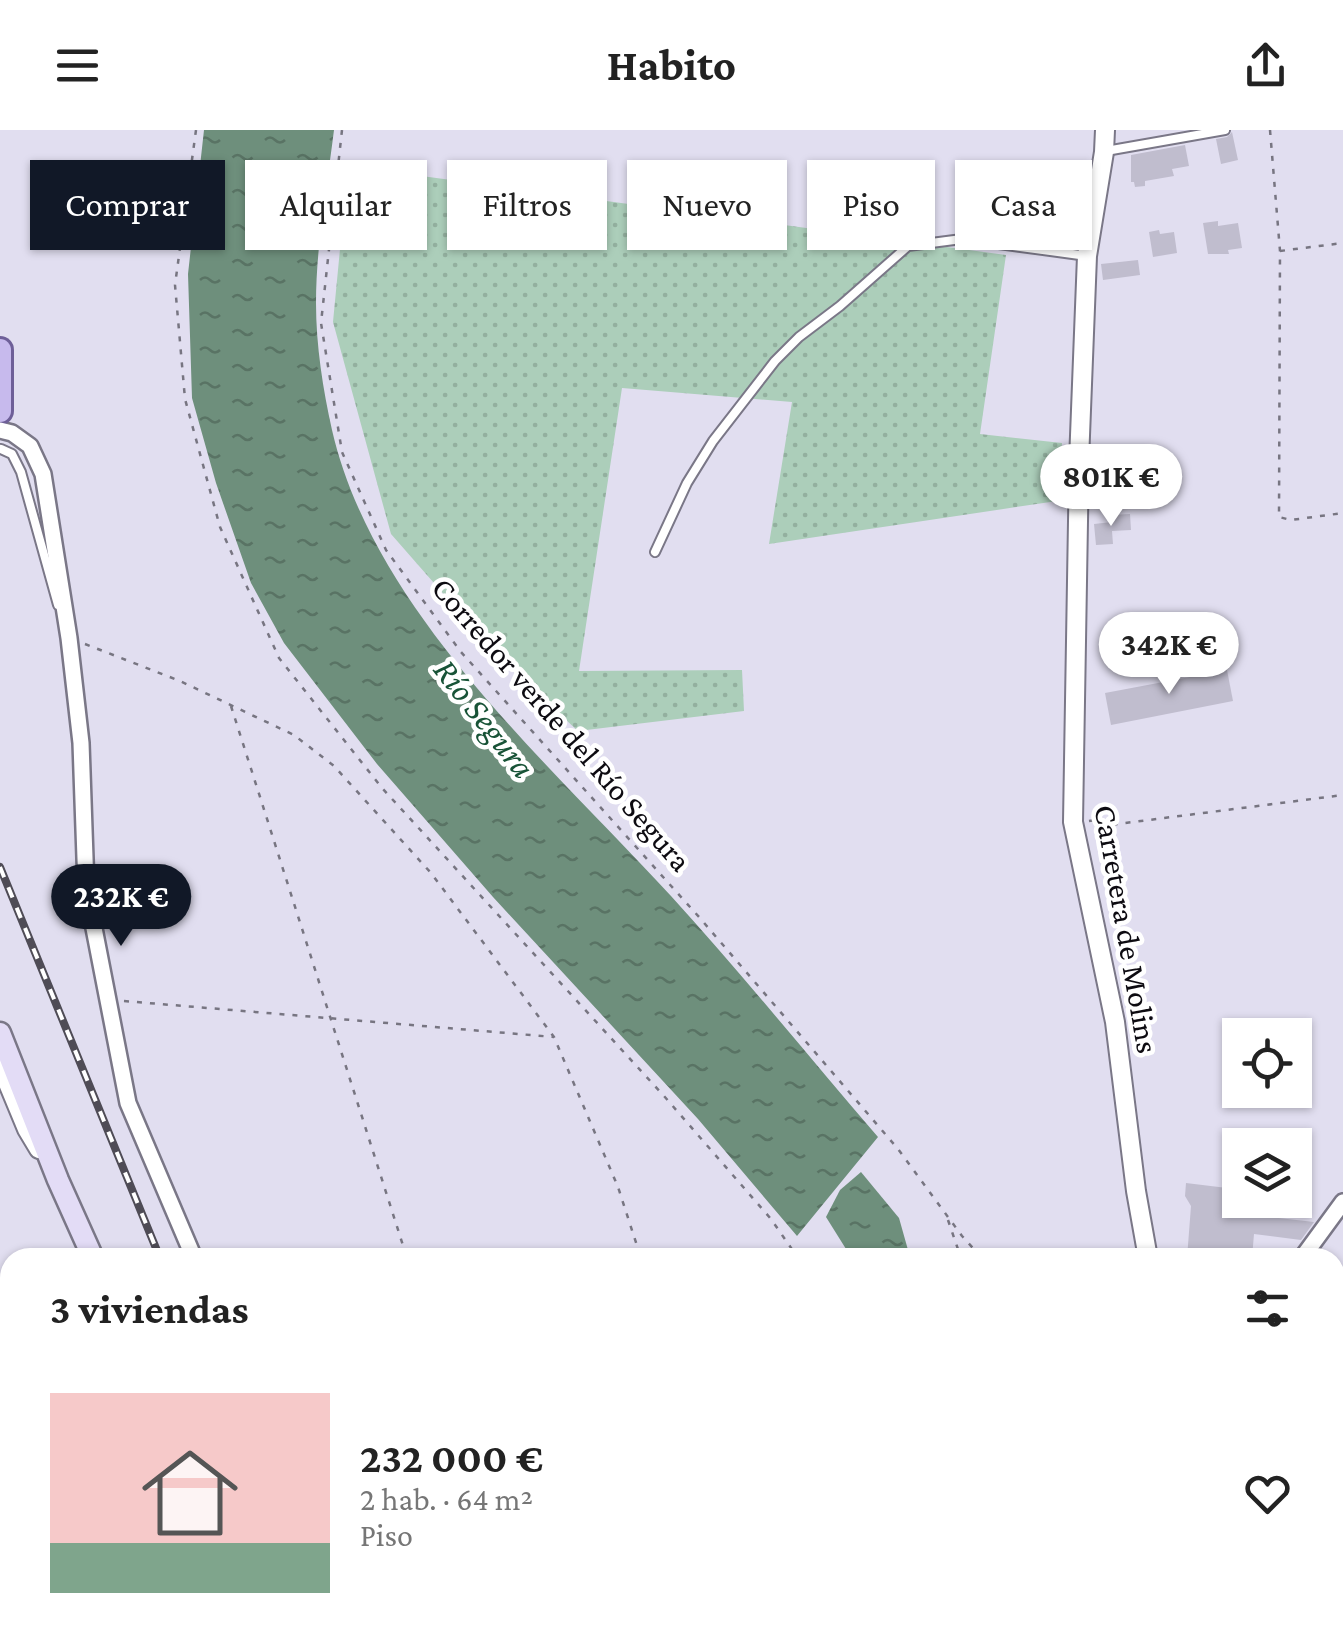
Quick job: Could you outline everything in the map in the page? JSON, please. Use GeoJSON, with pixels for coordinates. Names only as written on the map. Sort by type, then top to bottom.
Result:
{"type":"FeatureCollection","features":[{"type":"Feature","properties":{"kind":"main road"},"geometry":{"type":"LineString","coordinates":[[0,350],[0,410]]}},
{"type":"Feature","properties":{"kind":"main road"},"geometry":{"type":"LineString","coordinates":[[0,1033],[89,1248]]}},
{"type":"Feature","properties":{"kind":"street","name":"Carretera de Molins"},"geometry":{"type":"LineString","coordinates":[[1104,130],[1087,256],[1073,822],[1115,1022],[1146,1248]]}},
{"type":"Feature","properties":{"kind":"street"},"geometry":{"type":"LineString","coordinates":[[0,430],[22,438],[38,457],[43,474],[81,743],[86,887],[128,1103],[190,1248]]}},
{"type":"Feature","properties":{"kind":"street"},"geometry":{"type":"LineString","coordinates":[[0,1064],[27,1130],[58,1180]]}},
{"type":"Feature","properties":{"kind":"street"},"geometry":{"type":"LineString","coordinates":[[1309,1248],[1343,1202]]}},
{"type":"Feature","properties":{"kind":"lane"},"geometry":{"type":"LineString","coordinates":[[1104,152],[1225,130]]}},
{"type":"Feature","properties":{"kind":"lane"},"geometry":{"type":"LineString","coordinates":[[655,552],[688,482],[713,441],[775,361],[798,337],[908,246],[962,239],[1087,256]]}},
{"type":"Feature","properties":{"kind":"lane"},"geometry":{"type":"LineString","coordinates":[[1,449],[12,454],[22,472],[50,583],[69,638]]}},
{"type":"Feature","properties":{"kind":"path"},"geometry":{"type":"LineString","coordinates":[[196,130],[175,284],[184,399],[220,527],[280,658],[382,788],[664,1096],[771,1219],[791,1248]]}},
{"type":"Feature","properties":{"kind":"path","name":"Corredor verde del Río Segura"},"geometry":{"type":"LineString","coordinates":[[342,130],[321,324],[342,452],[386,550],[461,652],[700,917],[898,1149],[974,1248]]}},
{"type":"Feature","properties":{"kind":"path"},"geometry":{"type":"LineString","coordinates":[[1270,130],[1280,251],[1279,517],[1291,520],[1343,513]]}},
{"type":"Feature","properties":{"kind":"path"},"geometry":{"type":"LineString","coordinates":[[1280,251],[1343,243]]}},
{"type":"Feature","properties":{"kind":"path"},"geometry":{"type":"LineString","coordinates":[[69,638],[180,681],[294,735],[334,766],[431,872],[554,1037],[618,1187],[638,1248]]}},
{"type":"Feature","properties":{"kind":"path"},"geometry":{"type":"LineString","coordinates":[[231,706],[404,1248]]}},
{"type":"Feature","properties":{"kind":"path"},"geometry":{"type":"LineString","coordinates":[[1073,822],[1096,820],[1102,826],[1343,795]]}},
{"type":"Feature","properties":{"kind":"path"},"geometry":{"type":"LineString","coordinates":[[108,1000],[554,1037]]}},
{"type":"Feature","properties":{"kind":"path"},"geometry":{"type":"LineString","coordinates":[[946,1214],[958,1248]]}},
{"type":"Feature","properties":{"kind":"shaded area"},"geometry":{"type":"Polygon","coordinates":[[[427,177],[447,179],[447,250],[607,250],[607,201],[627,204],[627,250],[787,250],[787,225],[807,228],[807,250],[935,250],[935,245],[1006,255],[980,434],[1062,443],[1057,501],[769,544],[792,402],[622,388],[579,671],[742,670],[744,711],[578,731],[504,663],[391,534],[333,322],[340,250],[427,250],[427,177]]]}},
{"type":"Feature","properties":{"kind":"water","name":"Río Segura"},"geometry":{"type":"Polygon","coordinates":[[[204,130],[334,130],[330,160],[245,160],[245,250],[319,250],[319,351],[332,430],[354,497],[386,561],[426,622],[521,738],[697,925],[878,1137],[797,1236],[698,1119],[493,897],[377,764],[284,643],[251,583],[192,398],[191,250],[225,250],[225,160],[201,160],[204,130]]]}},
{"type":"Feature","properties":{"kind":"water"},"geometry":{"type":"Polygon","coordinates":[[[861,1172],[899,1218],[907,1248],[845,1248],[826,1217],[840,1190],[861,1172]]]}},
{"type":"Feature","properties":{"kind":"building"},"geometry":{"type":"Polygon","coordinates":[[[1232,132],[1238,160],[1221,164],[1216,139],[1232,132]]]}},
{"type":"Feature","properties":{"kind":"building"},"geometry":{"type":"Polygon","coordinates":[[[1185,145],[1189,166],[1172,169],[1174,176],[1145,181],[1145,186],[1135,187],[1131,182],[1131,155],[1185,145]]]}},
{"type":"Feature","properties":{"kind":"building"},"geometry":{"type":"Polygon","coordinates":[[[1218,221],[1218,226],[1238,223],[1242,248],[1228,250],[1229,254],[1208,254],[1203,223],[1218,221]]]}},
{"type":"Feature","properties":{"kind":"building"},"geometry":{"type":"Polygon","coordinates":[[[1159,230],[1160,234],[1174,232],[1177,253],[1153,257],[1149,232],[1159,230]]]}},
{"type":"Feature","properties":{"kind":"building"},"geometry":{"type":"Polygon","coordinates":[[[1138,260],[1140,275],[1103,280],[1101,264],[1138,260]]]}},
{"type":"Feature","properties":{"kind":"building"},"geometry":{"type":"Polygon","coordinates":[[[1130,514],[1131,530],[1112,531],[1113,544],[1096,545],[1094,524],[1112,522],[1111,515],[1130,514]]]}},
{"type":"Feature","properties":{"kind":"building"},"geometry":{"type":"Polygon","coordinates":[[[1227,670],[1233,701],[1111,725],[1105,693],[1227,670]]]}},
{"type":"Feature","properties":{"kind":"building"},"geometry":{"type":"Polygon","coordinates":[[[1186,1183],[1222,1187],[1222,1218],[1314,1222],[1301,1240],[1254,1234],[1253,1248],[1188,1248],[1191,1206],[1185,1196],[1186,1183]]]}},
{"type":"Feature","properties":{"kind":"railway"},"geometry":{"type":"LineString","coordinates":[[0,867],[156,1248]]}}]}
